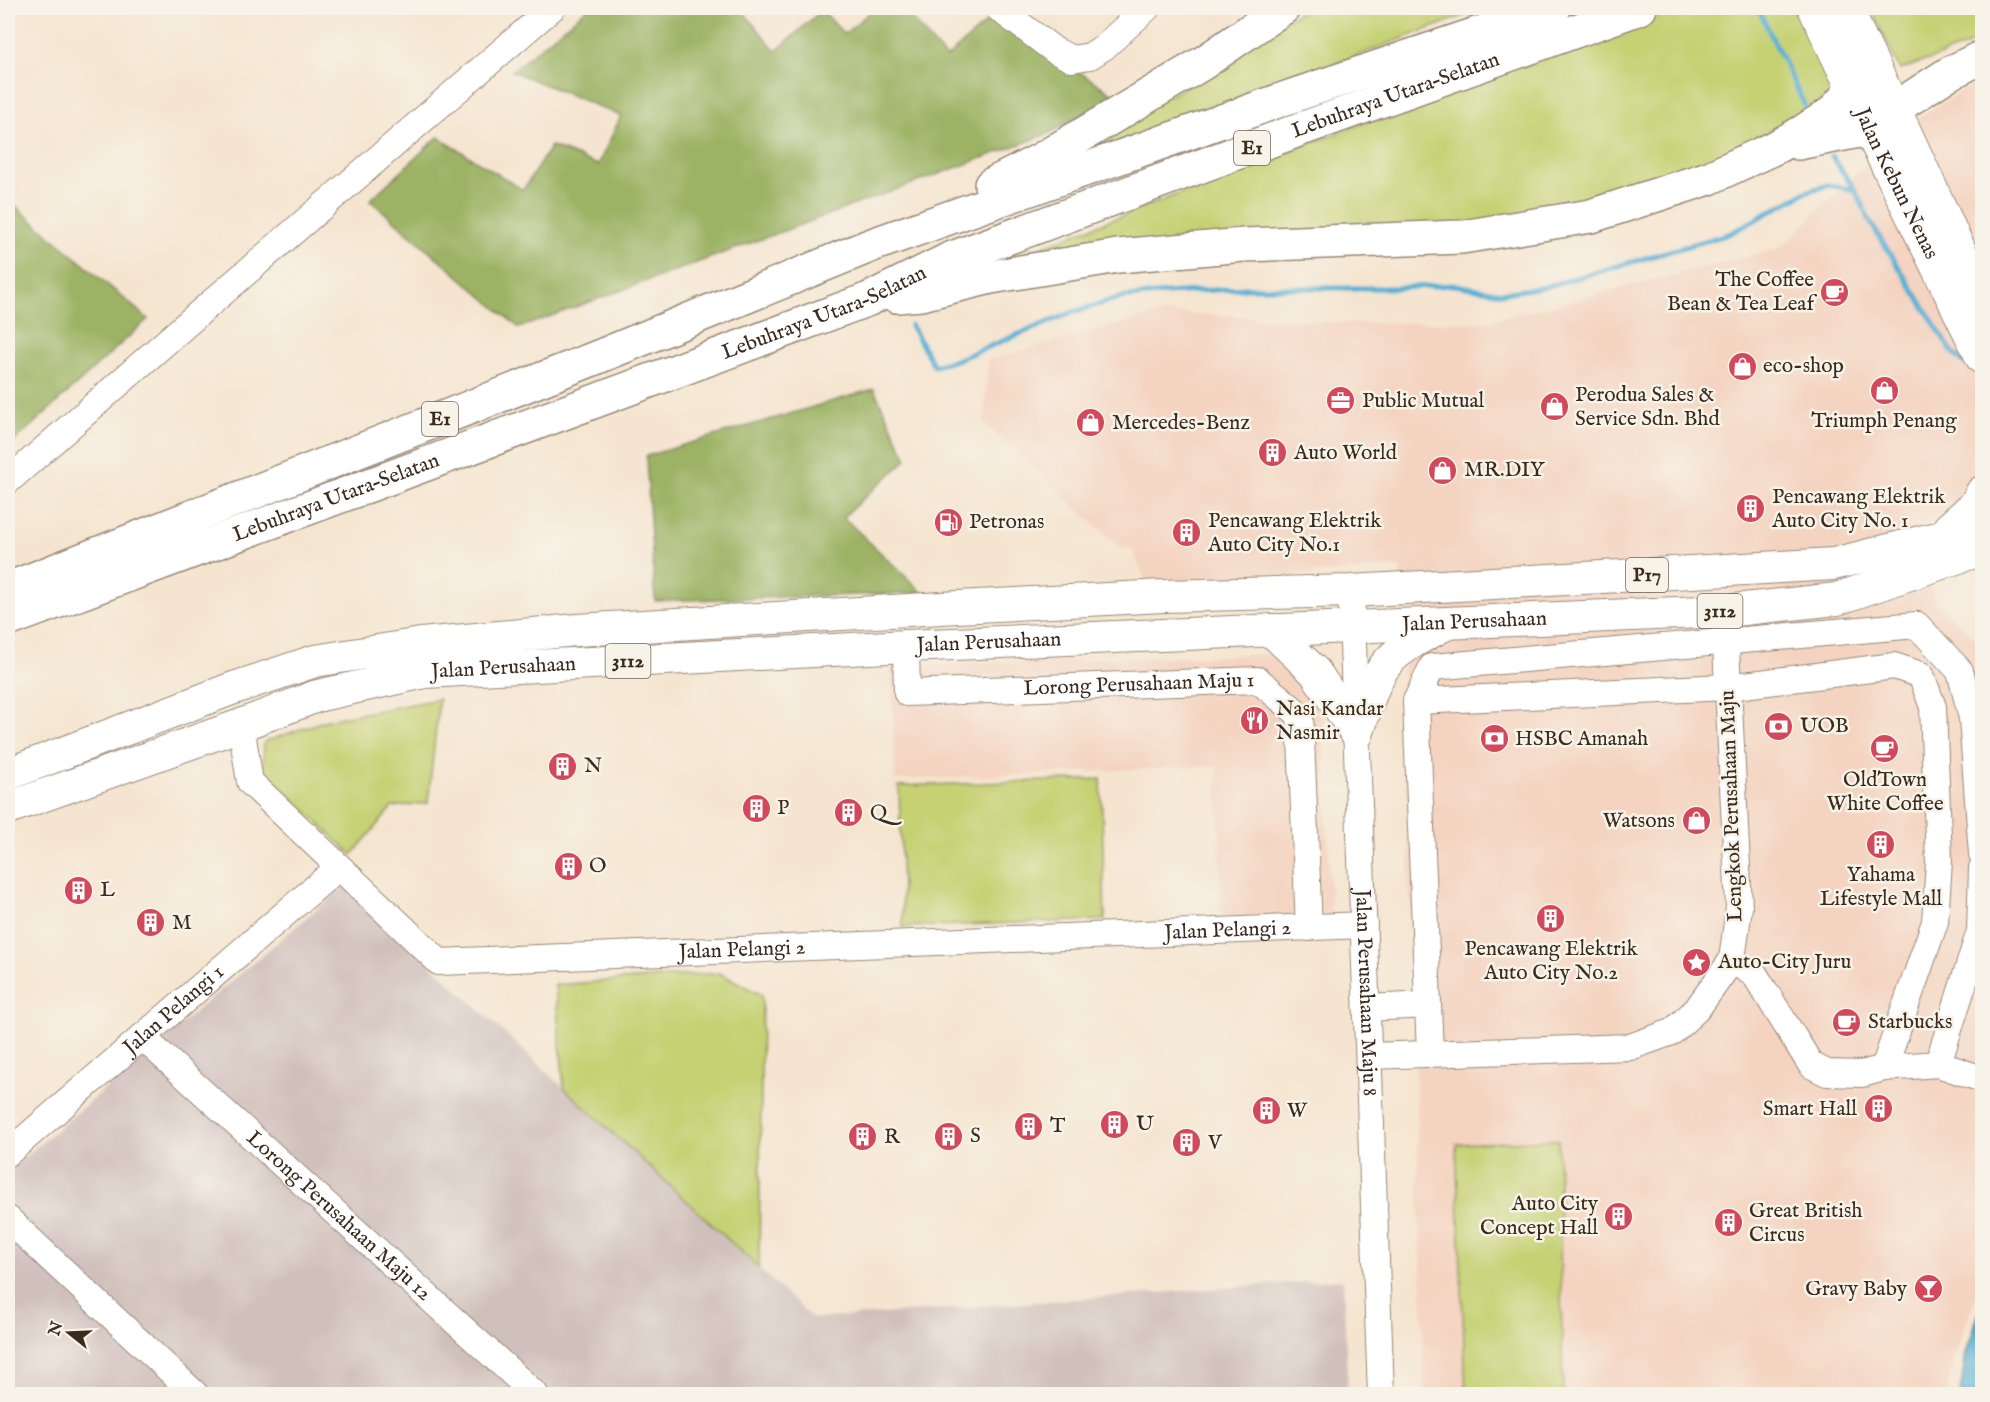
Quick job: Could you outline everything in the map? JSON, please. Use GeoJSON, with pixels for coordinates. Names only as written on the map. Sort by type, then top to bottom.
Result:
{"type":"FeatureCollection","features":[{"type":"Feature","properties":{"kind":"highway"},"geometry":{"type":"LineString","coordinates":[[872,245],[1040,160],[1203,63],[1282,8]]}},
{"type":"Feature","properties":{"kind":"highway","name":"Lebuhraya Utara–Selatan"},"geometry":{"type":"LineString","coordinates":[[8,589],[598,357],[872,245],[1294,95],[1554,8]]}},
{"type":"Feature","properties":{"kind":"highway","name":"Lebuhraya Utara–Selatan"},"geometry":{"type":"LineString","coordinates":[[8,620],[869,299],[950,259],[1301,129],[1640,8]]}},
{"type":"Feature","properties":{"kind":"highway"},"geometry":{"type":"LineString","coordinates":[[869,299],[921,294],[991,277],[1118,256],[1244,245],[1462,237],[1591,216],[1709,178],[1776,147],[1832,113],[1855,94],[1862,69],[1863,44]]}},
{"type":"Feature","properties":{"kind":"highway"},"geometry":{"type":"LineString","coordinates":[[1855,94],[1898,117],[1948,74],[1983,57]]}},
{"type":"Feature","properties":{"kind":"highway"},"geometry":{"type":"LineString","coordinates":[[1776,147],[1869,129]]}},
{"type":"Feature","properties":{"kind":"main road","name":"Jalan Kebun Nenas"},"geometry":{"type":"LineString","coordinates":[[1814,8],[1869,129],[1983,358]]}},
{"type":"Feature","properties":{"kind":"main road","name":"Jalan Kebun Nenas"},"geometry":{"type":"LineString","coordinates":[[1846,8],[1983,298]]}},
{"type":"Feature","properties":{"kind":"main road"},"geometry":{"type":"LineString","coordinates":[[1940,537],[1974,505],[1983,492]]}},
{"type":"Feature","properties":{"kind":"main road","name":"Jalan Perusahaan"},"geometry":{"type":"LineString","coordinates":[[8,774],[231,689],[315,661],[421,644],[577,630],[1162,596],[1351,591],[1834,564],[1940,537],[1983,519]]}},
{"type":"Feature","properties":{"kind":"main road","name":"Jalan Perusahaan"},"geometry":{"type":"LineString","coordinates":[[8,808],[317,696],[425,672],[906,646],[1725,611],[1837,599],[1983,549]]}},
{"type":"Feature","properties":{"kind":"main road"},"geometry":{"type":"LineString","coordinates":[[1357,734],[1378,678],[1388,662],[1418,638],[1449,622]]}},
{"type":"Feature","properties":{"kind":"main road"},"geometry":{"type":"LineString","coordinates":[[1271,630],[1315,672],[1357,734]]}},
{"type":"Feature","properties":{"kind":"street"},"geometry":{"type":"LineString","coordinates":[[8,481],[552,8]]}},
{"type":"Feature","properties":{"kind":"street"},"geometry":{"type":"LineString","coordinates":[[998,8],[1054,50],[1072,59],[1090,56],[1104,47],[1147,8]]}},
{"type":"Feature","properties":{"kind":"street","name":"Jalan Perusahaan Maju 8"},"geometry":{"type":"LineString","coordinates":[[1351,591],[1381,1395]]}},
{"type":"Feature","properties":{"kind":"street","name":"Lengkok Perusahaan Maju"},"geometry":{"type":"LineString","coordinates":[[1369,1056],[1630,1047],[1672,1032],[1697,1009],[1732,960],[1739,907],[1725,611]]}},
{"type":"Feature","properties":{"kind":"street"},"geometry":{"type":"LineString","coordinates":[[1430,1054],[1416,701],[1432,667],[1917,625],[1960,671],[1972,718],[1983,854]]}},
{"type":"Feature","properties":{"kind":"street","name":"Lorong Perusahaan Maju 1"},"geometry":{"type":"LineString","coordinates":[[906,646],[907,693],[1258,680],[1300,715],[1309,928]]}},
{"type":"Feature","properties":{"kind":"street"},"geometry":{"type":"LineString","coordinates":[[1416,701],[1728,687],[1894,666],[1921,675],[1933,707],[1939,861],[1935,922],[1887,1058]]}},
{"type":"Feature","properties":{"kind":"street","name":"Jalan Pelangi 2"},"geometry":{"type":"LineString","coordinates":[[241,725],[250,782],[439,962],[1364,925]]}},
{"type":"Feature","properties":{"kind":"street"},"geometry":{"type":"LineString","coordinates":[[1936,778],[1977,777]]}},
{"type":"Feature","properties":{"kind":"street","name":"Jalan Pelangi 1"},"geometry":{"type":"LineString","coordinates":[[8,1153],[339,867]]}},
{"type":"Feature","properties":{"kind":"street"},"geometry":{"type":"LineString","coordinates":[[1940,1058],[1980,931],[1983,868]]}},
{"type":"Feature","properties":{"kind":"street"},"geometry":{"type":"LineString","coordinates":[[1732,960],[1755,975],[1811,1065],[1827,1073],[1862,1074],[1887,1058],[1940,1058],[1983,1066]]}},
{"type":"Feature","properties":{"kind":"street"},"geometry":{"type":"LineString","coordinates":[[1367,1008],[1428,1005]]}},
{"type":"Feature","properties":{"kind":"street","name":"Lorong Perusahaan Maju 12"},"geometry":{"type":"LineString","coordinates":[[142,1037],[535,1395]]}},
{"type":"Feature","properties":{"kind":"street"},"geometry":{"type":"LineString","coordinates":[[1940,1058],[1983,1079]]}},
{"type":"Feature","properties":{"kind":"street"},"geometry":{"type":"LineString","coordinates":[[8,1219],[195,1395]]}},
{"type":"Feature","properties":{"kind":"shaded area","name":"Auto-City Juru"},"geometry":{"type":"Polygon","coordinates":[[[1982,79],[1982,492],[1913,531],[1934,600],[1982,645],[1982,1279],[1954,1357],[1948,1394],[1425,1394],[1400,567],[1147,584],[1132,549],[1120,548],[984,423],[988,360],[1163,312],[1346,323],[1486,322],[1781,248],[1903,127],[1982,79]]]}},
{"type":"Feature","properties":{"kind":"shaded area"},"geometry":{"type":"Polygon","coordinates":[[[1276,654],[1322,696],[1331,914],[1222,918],[1217,766],[895,780],[891,666],[1276,654]]]}},
{"type":"Feature","properties":{"kind":"shaded area"},"geometry":{"type":"Polygon","coordinates":[[[345,885],[813,1319],[1343,1279],[1348,1394],[8,1394],[8,1171],[345,885]]]}},
{"type":"Feature","properties":{"kind":"green space"},"geometry":{"type":"Polygon","coordinates":[[[588,8],[740,8],[776,51],[822,10],[844,34],[875,8],[902,8],[946,58],[994,16],[1116,96],[1048,134],[519,328],[370,200],[438,137],[523,190],[551,146],[598,165],[621,116],[512,71],[588,8]]]}},
{"type":"Feature","properties":{"kind":"green space"},"geometry":{"type":"Polygon","coordinates":[[[1305,8],[1484,8],[999,190],[1185,87],[1305,8]]]}},
{"type":"Feature","properties":{"kind":"green space"},"geometry":{"type":"Polygon","coordinates":[[[1670,8],[1794,8],[1834,94],[1810,119],[1628,196],[1541,218],[1004,261],[1538,56],[1670,8]]]}},
{"type":"Feature","properties":{"kind":"green space"},"geometry":{"type":"Polygon","coordinates":[[[1871,8],[1982,8],[1982,37],[1966,46],[1900,70],[1871,8]]]}},
{"type":"Feature","properties":{"kind":"green space"},"geometry":{"type":"Polygon","coordinates":[[[8,200],[148,319],[8,447],[8,200]]]}},
{"type":"Feature","properties":{"kind":"green space"},"geometry":{"type":"Polygon","coordinates":[[[874,389],[907,459],[843,517],[923,593],[655,601],[646,456],[874,389]]]}},
{"type":"Feature","properties":{"kind":"green space"},"geometry":{"type":"Polygon","coordinates":[[[439,699],[428,803],[392,807],[352,855],[263,770],[264,742],[327,720],[439,699]]]}},
{"type":"Feature","properties":{"kind":"green space"},"geometry":{"type":"Polygon","coordinates":[[[1101,779],[1105,920],[903,927],[899,786],[1101,779]]]}},
{"type":"Feature","properties":{"kind":"green space"},"geometry":{"type":"Polygon","coordinates":[[[719,973],[762,995],[759,1268],[564,1088],[555,985],[719,973]]]}},
{"type":"Feature","properties":{"kind":"green space"},"geometry":{"type":"Polygon","coordinates":[[[1558,1140],[1563,1394],[1466,1394],[1456,1144],[1558,1140]]]}},
{"type":"Feature","properties":{"kind":"water"},"geometry":{"type":"Polygon","coordinates":[[[1982,1303],[1982,1394],[1960,1394],[1966,1353],[1982,1303]]]}},
{"type":"Feature","properties":{"kind":"waterway"},"geometry":{"type":"LineString","coordinates":[[1758,8],[1805,106]]}},
{"type":"Feature","properties":{"kind":"waterway"},"geometry":{"type":"LineString","coordinates":[[1832,156],[1855,190]]}},
{"type":"Feature","properties":{"kind":"waterway"},"geometry":{"type":"LineString","coordinates":[[911,325],[934,366],[956,360],[1071,313],[1119,298],[1245,288],[1396,288],[1454,285],[1502,293],[1545,287],[1729,234],[1808,191],[1828,185],[1855,190],[1872,225],[1951,350],[1963,362]]}},
{"type":"Feature","properties":{"kind":"place","name":"The Coffee Bean & Tea Leaf"},"geometry":{"type":"Point","coordinates":[1835,292]}},
{"type":"Feature","properties":{"kind":"place","name":"eco-shop"},"geometry":{"type":"Point","coordinates":[1742,366]}},
{"type":"Feature","properties":{"kind":"place","name":"Triumph Penang"},"geometry":{"type":"Point","coordinates":[1884,390]}},
{"type":"Feature","properties":{"kind":"place","name":"Public Mutual"},"geometry":{"type":"Point","coordinates":[1341,401]}},
{"type":"Feature","properties":{"kind":"place","name":"Perodua Sales & Service Sdn. Bhd"},"geometry":{"type":"Point","coordinates":[1554,407]}},
{"type":"Feature","properties":{"kind":"place","name":"Mercedes-Benz"},"geometry":{"type":"Point","coordinates":[1091,423]}},
{"type":"Feature","properties":{"kind":"place","name":"Auto World"},"geometry":{"type":"Point","coordinates":[1273,453]}},
{"type":"Feature","properties":{"kind":"place","name":"MR.DIY"},"geometry":{"type":"Point","coordinates":[1443,470]}},
{"type":"Feature","properties":{"kind":"place","name":"Pencawang Elektrik Auto City No. 1"},"geometry":{"type":"Point","coordinates":[1751,509]}},
{"type":"Feature","properties":{"kind":"place","name":"Petronas"},"geometry":{"type":"Point","coordinates":[948,522]}},
{"type":"Feature","properties":{"kind":"place","name":"Pencawang Elektrik Auto City No.1"},"geometry":{"type":"Point","coordinates":[1187,533]}},
{"type":"Feature","properties":{"kind":"place","name":"Nasi Kandar Nasmir"},"geometry":{"type":"Point","coordinates":[1255,721]}},
{"type":"Feature","properties":{"kind":"place","name":"UOB"},"geometry":{"type":"Point","coordinates":[1779,726]}},
{"type":"Feature","properties":{"kind":"place","name":"HSBC Amanah"},"geometry":{"type":"Point","coordinates":[1494,739]}},
{"type":"Feature","properties":{"kind":"place","name":"OldTown White Coffee"},"geometry":{"type":"Point","coordinates":[1885,749]}},
{"type":"Feature","properties":{"kind":"place","name":"N"},"geometry":{"type":"Point","coordinates":[563,766]}},
{"type":"Feature","properties":{"kind":"place","name":"P"},"geometry":{"type":"Point","coordinates":[756,808]}},
{"type":"Feature","properties":{"kind":"place","name":"Q"},"geometry":{"type":"Point","coordinates":[849,813]}},
{"type":"Feature","properties":{"kind":"place","name":"Watsons"},"geometry":{"type":"Point","coordinates":[1696,821]}},
{"type":"Feature","properties":{"kind":"place","name":"Yahama Lifestyle Mall"},"geometry":{"type":"Point","coordinates":[1881,844]}},
{"type":"Feature","properties":{"kind":"place","name":"O"},"geometry":{"type":"Point","coordinates":[568,866]}},
{"type":"Feature","properties":{"kind":"place","name":"L"},"geometry":{"type":"Point","coordinates":[79,890]}},
{"type":"Feature","properties":{"kind":"place","name":"Pencawang Elektrik Auto City No.2"},"geometry":{"type":"Point","coordinates":[1551,918]}},
{"type":"Feature","properties":{"kind":"place","name":"M"},"geometry":{"type":"Point","coordinates":[151,923]}},
{"type":"Feature","properties":{"kind":"place","name":"Auto-City Juru"},"geometry":{"type":"Point","coordinates":[1697,962]}},
{"type":"Feature","properties":{"kind":"place","name":"Starbucks"},"geometry":{"type":"Point","coordinates":[1847,1022]}},
{"type":"Feature","properties":{"kind":"place","name":"Smart Hall"},"geometry":{"type":"Point","coordinates":[1878,1109]}},
{"type":"Feature","properties":{"kind":"place","name":"W"},"geometry":{"type":"Point","coordinates":[1266,1111]}},
{"type":"Feature","properties":{"kind":"place","name":"U"},"geometry":{"type":"Point","coordinates":[1115,1124]}},
{"type":"Feature","properties":{"kind":"place","name":"T"},"geometry":{"type":"Point","coordinates":[1029,1126]}},
{"type":"Feature","properties":{"kind":"place","name":"S"},"geometry":{"type":"Point","coordinates":[949,1136]}},
{"type":"Feature","properties":{"kind":"place","name":"R"},"geometry":{"type":"Point","coordinates":[863,1137]}},
{"type":"Feature","properties":{"kind":"place","name":"V"},"geometry":{"type":"Point","coordinates":[1187,1143]}},
{"type":"Feature","properties":{"kind":"place","name":"Auto City Concept Hall"},"geometry":{"type":"Point","coordinates":[1619,1216]}},
{"type":"Feature","properties":{"kind":"place","name":"Great British Circus"},"geometry":{"type":"Point","coordinates":[1728,1223]}},
{"type":"Feature","properties":{"kind":"place","name":"Gravy Baby"},"geometry":{"type":"Point","coordinates":[1928,1289]}}]}
